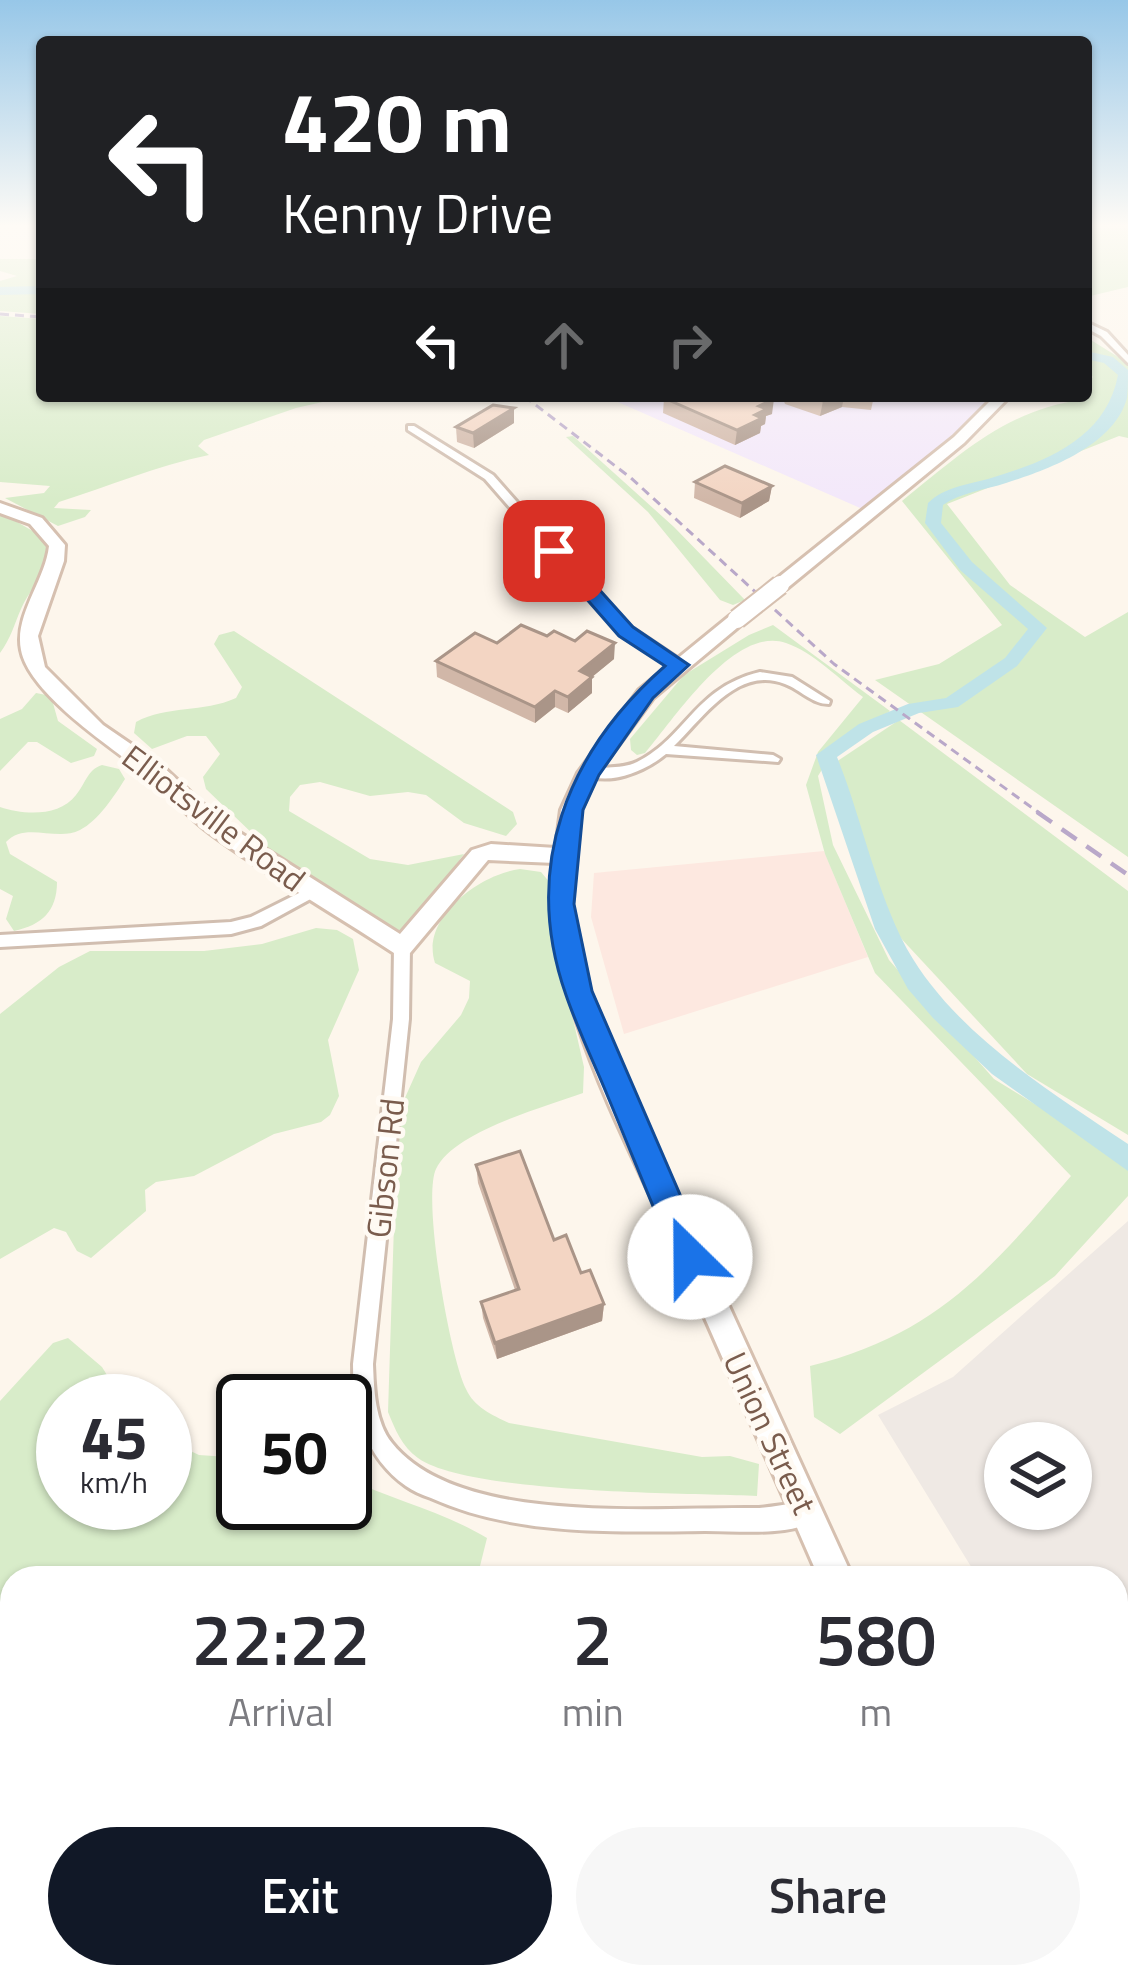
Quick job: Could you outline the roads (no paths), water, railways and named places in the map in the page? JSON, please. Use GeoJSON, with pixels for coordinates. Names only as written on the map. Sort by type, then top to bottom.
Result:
{"type":"FeatureCollection","features":[{"type":"Feature","properties":{"kind":"main road","name":"Union Street"},"geometry":{"type":"LineString","coordinates":[[831,1566],[677,1227],[578,991],[561,904],[571,810],[588,773],[646,694],[962,437],[997,402]]}},
{"type":"Feature","properties":{"kind":"main road","name":"Elliotsville Road"},"geometry":{"type":"LineString","coordinates":[[0,508],[36,521],[56,542],[54,567],[29,625],[31,658],[37,669],[97,729],[153,769],[214,826],[402,947]]}},
{"type":"Feature","properties":{"kind":"main road"},"geometry":{"type":"LineString","coordinates":[[402,947],[480,855],[491,851],[565,856]]}},
{"type":"Feature","properties":{"kind":"street"},"geometry":{"type":"LineString","coordinates":[[1092,328],[1128,360]]}},
{"type":"Feature","properties":{"kind":"street"},"geometry":{"type":"LineString","coordinates":[[411,428],[489,477],[619,625],[679,665]]}},
{"type":"Feature","properties":{"kind":"street"},"geometry":{"type":"LineString","coordinates":[[588,773],[621,773],[666,750],[683,725],[744,682],[782,677],[824,701]]}},
{"type":"Feature","properties":{"kind":"street"},"geometry":{"type":"LineString","coordinates":[[666,750],[772,759]]}},
{"type":"Feature","properties":{"kind":"street"},"geometry":{"type":"LineString","coordinates":[[0,941],[231,928],[255,922],[311,892]]}},
{"type":"Feature","properties":{"kind":"street","name":"Gibson Rd"},"geometry":{"type":"LineString","coordinates":[[402,947],[403,996],[363,1389],[375,1435],[395,1464],[442,1494],[483,1508],[772,1520],[807,1514]]}},
{"type":"Feature","properties":{"kind":"waterway"},"geometry":{"type":"LineString","coordinates":[[1092,356],[1108,360],[1125,374],[1120,400],[1106,422],[1059,457],[949,494],[936,503],[933,523],[966,566],[1038,628],[1011,662],[951,703],[915,708],[866,728],[826,755],[887,929],[917,983],[1001,1067],[1128,1159]]}},
{"type":"Feature","properties":{"kind":"railway"},"geometry":{"type":"LineString","coordinates":[[24,316],[36,317]]}},
{"type":"Feature","properties":{"kind":"railway"},"geometry":{"type":"LineString","coordinates":[[532,402],[631,478],[834,664],[1042,815]]}},
{"type":"Feature","properties":{"kind":"railway"},"geometry":{"type":"LineString","coordinates":[[1037,812],[1128,875]]}}]}
